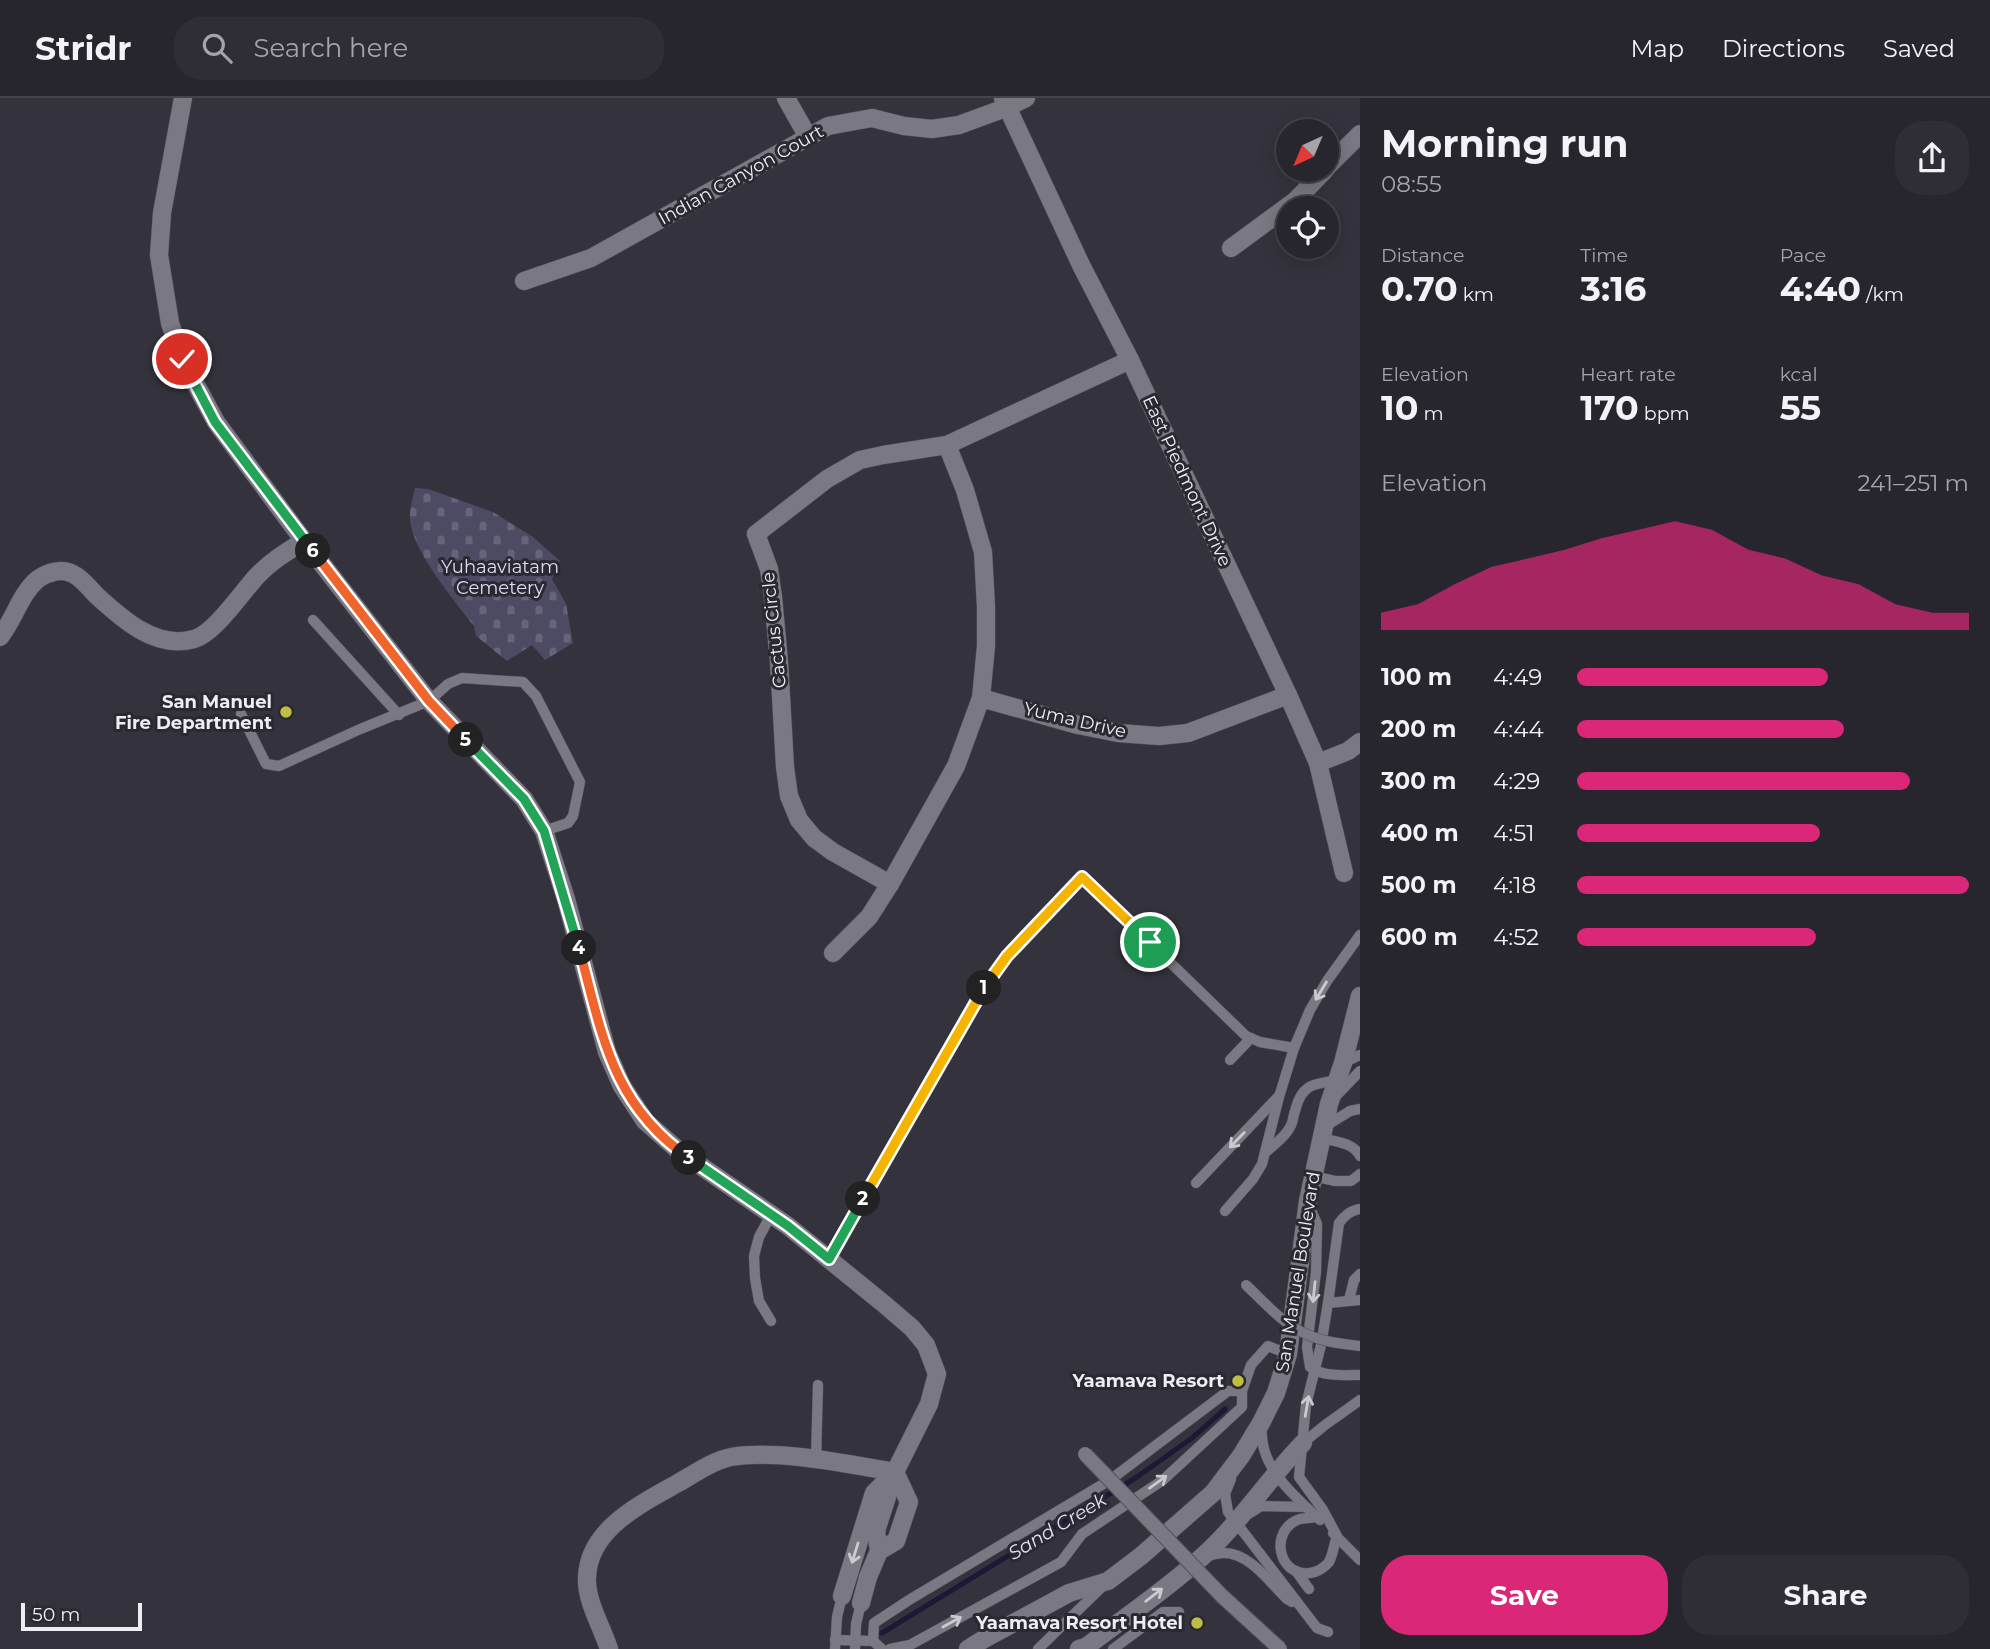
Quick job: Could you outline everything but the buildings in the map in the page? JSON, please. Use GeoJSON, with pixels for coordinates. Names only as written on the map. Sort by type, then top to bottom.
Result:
{"type":"FeatureCollection","features":[{"type":"Feature","properties":{"kind":"street"},"geometry":{"type":"LineString","coordinates":[[183,98],[162,213],[159,255],[170,324],[182,359],[215,422],[429,701],[524,799],[544,831],[566,899],[607,1052],[622,1086],[645,1121],[679,1151],[771,1214],[829,1259],[912,1328],[926,1345],[937,1374],[929,1404],[895,1472],[874,1493],[842,1596]]}},
{"type":"Feature","properties":{"kind":"street"},"geometry":{"type":"LineString","coordinates":[[786,98],[808,138]]}},
{"type":"Feature","properties":{"kind":"street","name":"Indian Canyon Court"},"geometry":{"type":"LineString","coordinates":[[524,281],[591,258],[828,126],[872,118],[932,129],[959,125],[1006,103],[1026,98]]}},
{"type":"Feature","properties":{"kind":"street","name":"East Piedmont Drive"},"geometry":{"type":"LineString","coordinates":[[1006,103],[1081,265],[1130,360],[1318,762],[1344,873]]}},
{"type":"Feature","properties":{"kind":"street"},"geometry":{"type":"LineString","coordinates":[[1339,156],[1360,134]]}},
{"type":"Feature","properties":{"kind":"street"},"geometry":{"type":"LineString","coordinates":[[1231,248],[1295,201],[1313,182]]}},
{"type":"Feature","properties":{"kind":"street","name":"Cactus Circle"},"geometry":{"type":"LineString","coordinates":[[890,884],[833,852],[814,838],[799,820],[789,796],[773,597],[769,569],[756,534],[827,478],[860,460],[947,445],[1130,360]]}},
{"type":"Feature","properties":{"kind":"street"},"geometry":{"type":"LineString","coordinates":[[833,953],[869,917],[890,884],[956,766],[981,698],[986,646],[983,552],[965,490],[947,445]]}},
{"type":"Feature","properties":{"kind":"street"},"geometry":{"type":"LineString","coordinates":[[0,637],[36,581],[61,570],[71,572],[83,580],[113,610],[149,635],[180,641],[196,639],[216,624],[275,559],[304,541]]}},
{"type":"Feature","properties":{"kind":"street","name":"Yuma Drive"},"geometry":{"type":"LineString","coordinates":[[981,698],[1118,733],[1159,736],[1188,733],[1288,695]]}},
{"type":"Feature","properties":{"kind":"street"},"geometry":{"type":"LineString","coordinates":[[1318,762],[1348,751],[1360,742]]}},
{"type":"Feature","properties":{"kind":"street","name":"San Manuel Boulevard"},"geometry":{"type":"LineString","coordinates":[[968,1649],[1069,1593],[1108,1581],[1141,1556],[1213,1493],[1241,1456],[1261,1423],[1276,1393],[1288,1354],[1313,1176],[1329,1104],[1349,1079],[1343,1063],[1360,996]]}},
{"type":"Feature","properties":{"kind":"street"},"geometry":{"type":"LineString","coordinates":[[1083,1648],[1203,1556],[1303,1443]]}},
{"type":"Feature","properties":{"kind":"street"},"geometry":{"type":"LineString","coordinates":[[1085,1454],[1222,1596],[1280,1649]]}},
{"type":"Feature","properties":{"kind":"street"},"geometry":{"type":"LineString","coordinates":[[609,1649],[588,1594],[589,1561],[595,1547],[610,1528],[645,1501],[708,1466],[729,1458],[754,1456],[816,1460],[895,1472]]}},
{"type":"Feature","properties":{"kind":"street"},"geometry":{"type":"LineString","coordinates":[[861,1604],[879,1551],[896,1541],[909,1502],[895,1472]]}},
{"type":"Feature","properties":{"kind":"lane"},"geometry":{"type":"LineString","coordinates":[[313,620],[399,715]]}},
{"type":"Feature","properties":{"kind":"lane"},"geometry":{"type":"LineString","coordinates":[[241,714],[266,764],[279,766],[429,701],[448,684],[462,678],[523,682],[536,696],[580,782],[573,816],[568,823],[544,831]]}},
{"type":"Feature","properties":{"kind":"lane"},"geometry":{"type":"LineString","coordinates":[[829,1259],[979,995],[1007,956],[1082,877],[1246,1035],[1260,1042],[1294,1048]]}},
{"type":"Feature","properties":{"kind":"lane"},"geometry":{"type":"LineString","coordinates":[[1224,1211],[1253,1179],[1262,1164],[1294,1048],[1310,1010],[1326,981],[1360,935]]}},
{"type":"Feature","properties":{"kind":"lane"},"geometry":{"type":"LineString","coordinates":[[1230,1060],[1251,1038]]}},
{"type":"Feature","properties":{"kind":"lane"},"geometry":{"type":"LineString","coordinates":[[1343,1063],[1360,1055]]}},
{"type":"Feature","properties":{"kind":"lane"},"geometry":{"type":"LineString","coordinates":[[1265,1153],[1290,1129],[1301,1094],[1308,1086],[1349,1079],[1360,1071]]}},
{"type":"Feature","properties":{"kind":"lane"},"geometry":{"type":"LineString","coordinates":[[1196,1183],[1279,1097]]}},
{"type":"Feature","properties":{"kind":"lane"},"geometry":{"type":"LineString","coordinates":[[1360,1109],[1350,1111],[1323,1132],[1357,1150],[1360,1156]]}},
{"type":"Feature","properties":{"kind":"lane"},"geometry":{"type":"LineString","coordinates":[[1313,1176],[1351,1181],[1360,1174]]}},
{"type":"Feature","properties":{"kind":"lane"},"geometry":{"type":"LineString","coordinates":[[1308,1201],[1317,1224],[1316,1272],[1307,1347],[1310,1367],[1315,1371],[1330,1374],[1360,1375]]}},
{"type":"Feature","properties":{"kind":"lane"},"geometry":{"type":"LineString","coordinates":[[1296,1571],[1306,1573],[1324,1568],[1330,1561],[1337,1536],[1323,1510],[1299,1477],[1306,1405],[1328,1303],[1339,1223],[1343,1216],[1352,1210],[1360,1209]]}},
{"type":"Feature","properties":{"kind":"lane"},"geometry":{"type":"LineString","coordinates":[[771,1214],[759,1237],[754,1256],[759,1301],[771,1321]]}},
{"type":"Feature","properties":{"kind":"lane"},"geometry":{"type":"LineString","coordinates":[[1328,1303],[1354,1300],[1354,1280],[1360,1274]]}},
{"type":"Feature","properties":{"kind":"lane"},"geometry":{"type":"LineString","coordinates":[[1246,1285],[1276,1314],[1305,1334],[1335,1343],[1360,1346]]}},
{"type":"Feature","properties":{"kind":"lane"},"geometry":{"type":"LineString","coordinates":[[890,1649],[910,1645],[1061,1562],[1082,1534],[1163,1480],[1242,1407],[1242,1391],[1251,1365],[1268,1346],[1288,1354]]}},
{"type":"Feature","properties":{"kind":"lane"},"geometry":{"type":"LineString","coordinates":[[816,1460],[818,1385]]}},
{"type":"Feature","properties":{"kind":"lane"},"geometry":{"type":"LineString","coordinates":[[873,1641],[874,1623],[1110,1480],[1228,1391],[1242,1391]]}},
{"type":"Feature","properties":{"kind":"lane"},"geometry":{"type":"LineString","coordinates":[[1303,1443],[1360,1400]]}},
{"type":"Feature","properties":{"kind":"lane"},"geometry":{"type":"LineString","coordinates":[[1261,1423],[1264,1450],[1275,1473],[1299,1504],[1317,1517],[1360,1560]]}},
{"type":"Feature","properties":{"kind":"lane"},"geometry":{"type":"LineString","coordinates":[[1241,1456],[1225,1493],[1228,1512],[1317,1628],[1328,1632]]}},
{"type":"Feature","properties":{"kind":"lane"},"geometry":{"type":"LineString","coordinates":[[1235,1522],[1261,1506],[1299,1504]]}},
{"type":"Feature","properties":{"kind":"lane"},"geometry":{"type":"LineString","coordinates":[[1291,1525],[1299,1504]]}},
{"type":"Feature","properties":{"kind":"lane"},"geometry":{"type":"LineString","coordinates":[[1310,1589],[1280,1552],[1282,1535],[1291,1525],[1299,1519],[1317,1517]]}},
{"type":"Feature","properties":{"kind":"lane"},"geometry":{"type":"LineString","coordinates":[[1203,1556],[1225,1553],[1244,1558],[1287,1599],[1299,1605]]}},
{"type":"Feature","properties":{"kind":"lane"},"geometry":{"type":"LineString","coordinates":[[1038,1649],[1108,1581]]}},
{"type":"Feature","properties":{"kind":"lane"},"geometry":{"type":"LineString","coordinates":[[842,1596],[835,1645],[873,1641]]}},
{"type":"Feature","properties":{"kind":"lane"},"geometry":{"type":"LineString","coordinates":[[855,1645],[861,1604]]}},
{"type":"Feature","properties":{"kind":"lane"},"geometry":{"type":"LineString","coordinates":[[1113,1649],[1163,1612],[1179,1612]]}},
{"type":"Feature","properties":{"kind":"lane"},"geometry":{"type":"LineString","coordinates":[[873,1641],[883,1649]]}},
{"type":"Feature","properties":{"kind":"green space","name":"Yuhaaviatam Cemetery"},"geometry":{"type":"Polygon","coordinates":[[[415,488],[428,489],[493,512],[533,537],[560,561],[552,579],[566,604],[573,643],[545,660],[532,645],[507,661],[476,636],[474,626],[456,604],[418,546],[410,520],[415,488]]]}},
{"type":"Feature","properties":{"kind":"waterway","name":"Sand Creek"},"geometry":{"type":"LineString","coordinates":[[882,1633],[1137,1477],[1192,1438],[1225,1409]]}},
{"type":"Feature","properties":{"kind":"place","name":"San Manuel Fire Department"},"geometry":{"type":"Point","coordinates":[286,712]}},
{"type":"Feature","properties":{"kind":"place","name":"Yaamava Resort"},"geometry":{"type":"Point","coordinates":[1238,1381]}},
{"type":"Feature","properties":{"kind":"place","name":"Yaamava Resort Hotel"},"geometry":{"type":"Point","coordinates":[1197,1623]}},
{"type":"Feature","properties":{"kind":"route"},"geometry":{"type":"LineString","coordinates":[[182,359],[215,422],[304,541],[429,701],[524,799],[544,831],[566,899],[607,1052],[622,1086],[645,1121],[679,1151],[788,1226],[829,1259],[994,972],[1082,877],[1150,942]]}}]}
